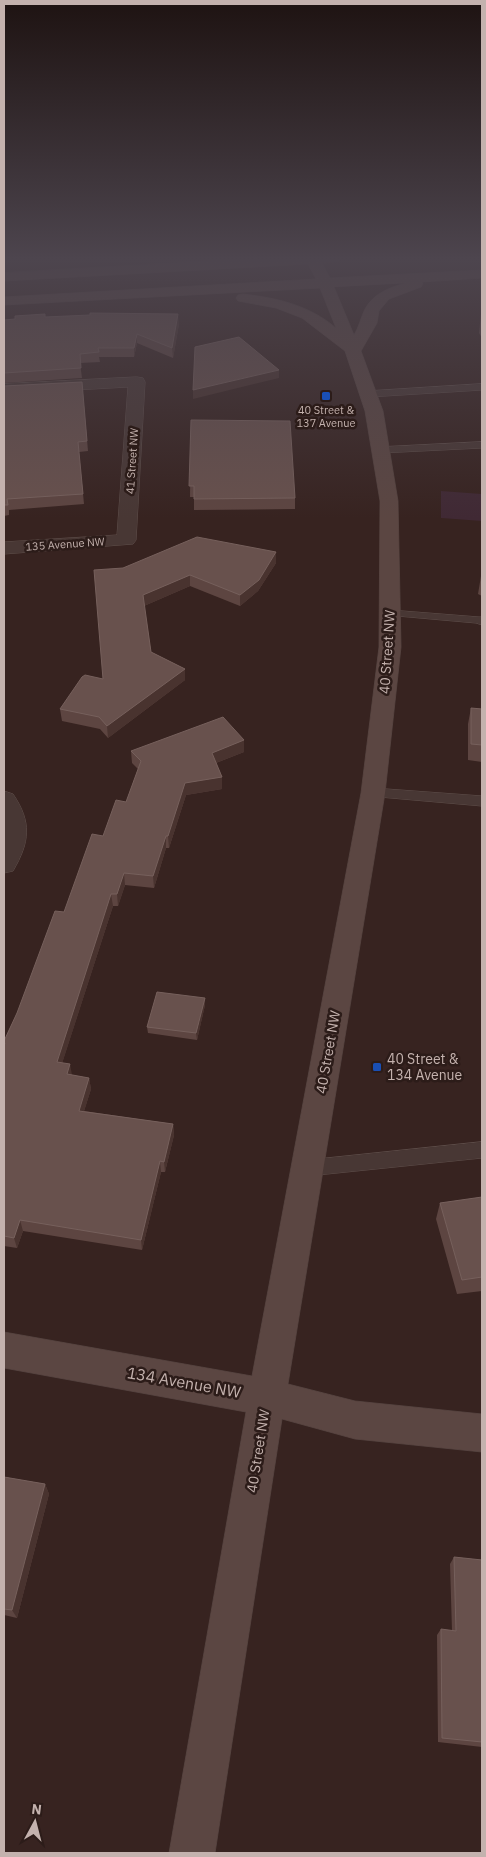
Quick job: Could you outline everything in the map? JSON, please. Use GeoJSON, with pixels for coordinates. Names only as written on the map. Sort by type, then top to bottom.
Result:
{"type":"FeatureCollection","features":[{"type":"Feature","properties":{"kind":"main road"},"geometry":{"type":"LineString","coordinates":[[345,345],[353,351],[357,345]]}},
{"type":"Feature","properties":{"kind":"main road","name":"40 Street NW"},"geometry":{"type":"LineString","coordinates":[[192,1853],[267,1397],[373,793],[390,647],[389,501],[381,450],[369,394],[350,345]]}},
{"type":"Feature","properties":{"kind":"main road","name":"134 Avenue NW"},"geometry":{"type":"LineString","coordinates":[[4,1350],[267,1397],[355,1420],[482,1433]]}},
{"type":"Feature","properties":{"kind":"street","name":"41 Street NW"},"geometry":{"type":"LineString","coordinates":[[4,390],[137,382],[126,540]]}},
{"type":"Feature","properties":{"kind":"street","name":"135 Avenue NW"},"geometry":{"type":"LineString","coordinates":[[4,548],[126,540]]}},
{"type":"Feature","properties":{"kind":"street"},"geometry":{"type":"LineString","coordinates":[[4,800],[11,810],[15,833],[4,864]]}},
{"type":"Feature","properties":{"kind":"lane"},"geometry":{"type":"LineString","coordinates":[[369,394],[482,387]]}},
{"type":"Feature","properties":{"kind":"lane"},"geometry":{"type":"LineString","coordinates":[[381,450],[482,445]]}},
{"type":"Feature","properties":{"kind":"lane"},"geometry":{"type":"LineString","coordinates":[[390,613],[479,620],[482,622]]}},
{"type":"Feature","properties":{"kind":"lane"},"geometry":{"type":"LineString","coordinates":[[373,793],[482,801]]}},
{"type":"Feature","properties":{"kind":"lane"},"geometry":{"type":"LineString","coordinates":[[308,1168],[482,1150]]}},
{"type":"Feature","properties":{"kind":"shaded area"},"geometry":{"type":"Polygon","coordinates":[[[441,491],[482,494],[482,521],[441,518],[441,491]]]}},
{"type":"Feature","properties":{"kind":"building"},"geometry":{"type":"Polygon","coordinates":[[[4,345],[135,345],[134,348],[98,348],[99,352],[80,354],[81,368],[4,373],[4,345]]]}},
{"type":"Feature","properties":{"kind":"building"},"geometry":{"type":"Polygon","coordinates":[[[205,345],[248,345],[279,370],[193,390],[195,347],[205,345]]]}},
{"type":"Feature","properties":{"kind":"building"},"geometry":{"type":"Polygon","coordinates":[[[82,382],[87,441],[78,442],[83,494],[7,499],[8,505],[4,505],[4,386],[82,382]]]}},
{"type":"Feature","properties":{"kind":"building"},"geometry":{"type":"Polygon","coordinates":[[[191,420],[290,421],[295,498],[194,499],[194,486],[189,486],[191,420]]]}},
{"type":"Feature","properties":{"kind":"building"},"geometry":{"type":"Polygon","coordinates":[[[197,537],[276,552],[259,580],[240,595],[190,575],[143,595],[151,652],[185,669],[107,726],[99,717],[60,709],[82,677],[85,675],[103,679],[94,570],[123,568],[197,537]]]}},
{"type":"Feature","properties":{"kind":"building"},"geometry":{"type":"Polygon","coordinates":[[[471,708],[482,709],[482,745],[471,744],[471,708]]]}},
{"type":"Feature","properties":{"kind":"building"},"geometry":{"type":"Polygon","coordinates":[[[223,717],[244,740],[212,753],[222,777],[185,783],[153,876],[124,873],[117,894],[111,894],[57,1062],[70,1064],[67,1074],[89,1078],[79,1111],[173,1124],[164,1162],[160,1161],[141,1240],[20,1220],[14,1238],[4,1236],[4,1041],[17,1013],[55,911],[64,912],[92,834],[103,836],[116,800],[126,802],[141,761],[131,751],[223,717]]]}},
{"type":"Feature","properties":{"kind":"building"},"geometry":{"type":"Polygon","coordinates":[[[157,992],[205,998],[196,1033],[147,1027],[157,992]]]}},
{"type":"Feature","properties":{"kind":"building"},"geometry":{"type":"Polygon","coordinates":[[[482,1197],[482,1277],[462,1280],[440,1203],[482,1197]]]}},
{"type":"Feature","properties":{"kind":"building"},"geometry":{"type":"Polygon","coordinates":[[[4,1477],[45,1484],[12,1610],[4,1609],[4,1477]]]}},
{"type":"Feature","properties":{"kind":"building"},"geometry":{"type":"Polygon","coordinates":[[[454,1557],[482,1560],[482,1742],[442,1738],[441,1629],[456,1631],[454,1557]]]}},
{"type":"Feature","properties":{"kind":"place","name":"40 Street & 137 Avenue"},"geometry":{"type":"Point","coordinates":[326,396]}},
{"type":"Feature","properties":{"kind":"place","name":"40 Street & 134 Avenue"},"geometry":{"type":"Point","coordinates":[377,1067]}}]}
